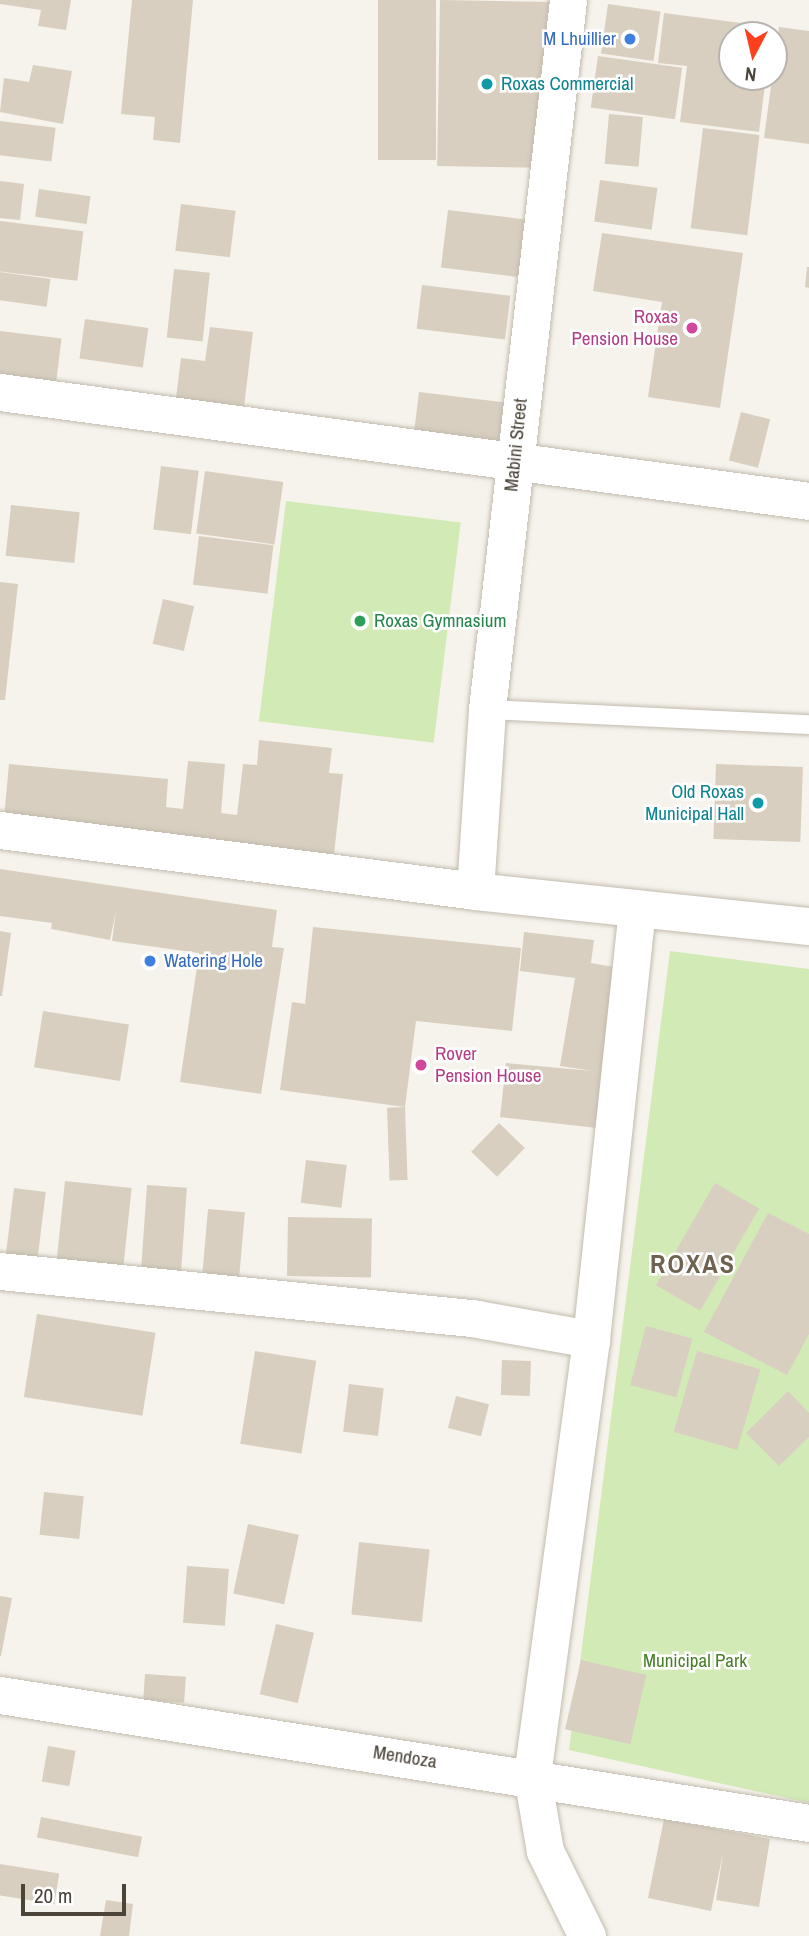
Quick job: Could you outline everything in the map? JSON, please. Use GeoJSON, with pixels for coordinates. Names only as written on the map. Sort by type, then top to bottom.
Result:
{"type":"FeatureCollection","features":[{"type":"Feature","properties":{"kind":"street","name":"Mabini Street"},"geometry":{"type":"LineString","coordinates":[[475,891],[487,709],[568,0]]}},
{"type":"Feature","properties":{"kind":"street"},"geometry":{"type":"LineString","coordinates":[[0,392],[809,501]]}},
{"type":"Feature","properties":{"kind":"street"},"geometry":{"type":"LineString","coordinates":[[0,830],[475,891],[809,926]]}},
{"type":"Feature","properties":{"kind":"street"},"geometry":{"type":"LineString","coordinates":[[587,1936],[545,1851],[532,1776],[591,1339],[637,909]]}},
{"type":"Feature","properties":{"kind":"street"},"geometry":{"type":"LineString","coordinates":[[0,1270],[477,1319],[591,1339]]}},
{"type":"Feature","properties":{"kind":"street","name":"Mendoza"},"geometry":{"type":"LineString","coordinates":[[0,1695],[532,1776],[809,1823]]}},
{"type":"Feature","properties":{"kind":"lane"},"geometry":{"type":"LineString","coordinates":[[487,709],[809,724]]}},
{"type":"Feature","properties":{"kind":"green space","name":"Roxas Gymnasium"},"geometry":{"type":"Polygon","coordinates":[[[286,501],[461,522],[434,743],[259,721],[286,501]]]}},
{"type":"Feature","properties":{"kind":"green space","name":"Municipal Park"},"geometry":{"type":"Polygon","coordinates":[[[670,951],[809,969],[809,1803],[569,1750],[670,951]]]}},
{"type":"Feature","properties":{"kind":"building"},"geometry":{"type":"Polygon","coordinates":[[[0,0],[71,0],[66,30],[38,26],[41,10],[0,4],[0,0]]]}},
{"type":"Feature","properties":{"kind":"building"},"geometry":{"type":"Polygon","coordinates":[[[132,0],[193,0],[180,143],[153,140],[155,117],[121,114],[132,0]]]}},
{"type":"Feature","properties":{"kind":"building"},"geometry":{"type":"Polygon","coordinates":[[[378,0],[436,0],[436,160],[378,160],[378,0]]]}},
{"type":"Feature","properties":{"kind":"building","name":"Roxas Commercial"},"geometry":{"type":"Polygon","coordinates":[[[440,0],[554,2],[551,168],[437,166],[440,0]]]}},
{"type":"Feature","properties":{"kind":"building"},"geometry":{"type":"Polygon","coordinates":[[[608,4],[660,11],[654,61],[601,54],[608,4]]]}},
{"type":"Feature","properties":{"kind":"building"},"geometry":{"type":"Polygon","coordinates":[[[664,13],[726,21],[718,21],[718,91],[764,91],[759,132],[680,122],[687,66],[658,63],[664,13]]]}},
{"type":"Feature","properties":{"kind":"building"},"geometry":{"type":"Polygon","coordinates":[[[788,28],[809,31],[809,144],[764,138],[770,91],[788,91],[788,28]]]}},
{"type":"Feature","properties":{"kind":"building"},"geometry":{"type":"Polygon","coordinates":[[[598,56],[682,68],[675,119],[591,107],[598,56]]]}},
{"type":"Feature","properties":{"kind":"building"},"geometry":{"type":"Polygon","coordinates":[[[33,65],[72,71],[63,124],[0,112],[4,78],[29,82],[33,65]]]}},
{"type":"Feature","properties":{"kind":"building"},"geometry":{"type":"Polygon","coordinates":[[[609,114],[643,117],[639,167],[605,164],[609,114]]]}},
{"type":"Feature","properties":{"kind":"building"},"geometry":{"type":"Polygon","coordinates":[[[0,121],[56,128],[51,162],[0,155],[0,121]]]}},
{"type":"Feature","properties":{"kind":"building"},"geometry":{"type":"Polygon","coordinates":[[[703,128],[760,135],[747,235],[691,228],[703,128]]]}},
{"type":"Feature","properties":{"kind":"building"},"geometry":{"type":"Polygon","coordinates":[[[600,180],[657,188],[652,230],[594,222],[600,180]]]}},
{"type":"Feature","properties":{"kind":"building"},"geometry":{"type":"Polygon","coordinates":[[[0,181],[24,184],[20,220],[0,218],[0,181]]]}},
{"type":"Feature","properties":{"kind":"building"},"geometry":{"type":"Polygon","coordinates":[[[39,189],[90,196],[87,224],[35,217],[39,189]]]}},
{"type":"Feature","properties":{"kind":"building"},"geometry":{"type":"Polygon","coordinates":[[[181,204],[236,211],[230,257],[175,251],[181,204]]]}},
{"type":"Feature","properties":{"kind":"building"},"geometry":{"type":"Polygon","coordinates":[[[448,210],[526,220],[519,277],[441,268],[448,210]]]}},
{"type":"Feature","properties":{"kind":"building"},"geometry":{"type":"Polygon","coordinates":[[[0,221],[83,231],[77,281],[0,271],[0,221]]]}},
{"type":"Feature","properties":{"kind":"building"},"geometry":{"type":"Polygon","coordinates":[[[602,233],[743,253],[720,408],[648,397],[662,302],[593,291],[602,233]]]}},
{"type":"Feature","properties":{"kind":"building"},"geometry":{"type":"Polygon","coordinates":[[[809,267],[809,288],[805,287],[809,267]]]}},
{"type":"Feature","properties":{"kind":"building"},"geometry":{"type":"Polygon","coordinates":[[[174,269],[210,273],[203,341],[167,338],[174,269]]]}},
{"type":"Feature","properties":{"kind":"building"},"geometry":{"type":"Polygon","coordinates":[[[0,272],[51,279],[47,307],[0,300],[0,272]]]}},
{"type":"Feature","properties":{"kind":"building"},"geometry":{"type":"Polygon","coordinates":[[[422,285],[510,296],[505,340],[417,329],[422,285]]]}},
{"type":"Feature","properties":{"kind":"building"},"geometry":{"type":"Polygon","coordinates":[[[85,319],[148,328],[143,368],[79,359],[85,319]]]}},
{"type":"Feature","properties":{"kind":"building"},"geometry":{"type":"Polygon","coordinates":[[[210,327],[253,332],[243,415],[175,406],[181,358],[205,361],[210,327]]]}},
{"type":"Feature","properties":{"kind":"building"},"geometry":{"type":"Polygon","coordinates":[[[0,331],[62,339],[56,386],[0,379],[0,331]]]}},
{"type":"Feature","properties":{"kind":"building"},"geometry":{"type":"Polygon","coordinates":[[[419,392],[505,403],[500,446],[414,436],[419,392]]]}},
{"type":"Feature","properties":{"kind":"building"},"geometry":{"type":"Polygon","coordinates":[[[741,412],[770,419],[758,468],[729,461],[741,412]]]}},
{"type":"Feature","properties":{"kind":"building"},"geometry":{"type":"Polygon","coordinates":[[[161,466],[199,471],[191,534],[153,530],[161,466]]]}},
{"type":"Feature","properties":{"kind":"building"},"geometry":{"type":"Polygon","coordinates":[[[205,471],[283,482],[274,544],[196,533],[205,471]]]}},
{"type":"Feature","properties":{"kind":"building"},"geometry":{"type":"Polygon","coordinates":[[[11,505],[80,512],[74,563],[6,556],[11,505]]]}},
{"type":"Feature","properties":{"kind":"building"},"geometry":{"type":"Polygon","coordinates":[[[199,536],[273,545],[267,594],[193,585],[199,536]]]}},
{"type":"Feature","properties":{"kind":"building"},"geometry":{"type":"Polygon","coordinates":[[[0,582],[18,584],[5,700],[0,700],[0,582]]]}},
{"type":"Feature","properties":{"kind":"building"},"geometry":{"type":"Polygon","coordinates":[[[163,599],[194,606],[184,651],[153,644],[163,599]]]}},
{"type":"Feature","properties":{"kind":"building"},"geometry":{"type":"Polygon","coordinates":[[[259,740],[332,748],[329,773],[343,774],[334,854],[4,818],[9,764],[168,779],[166,807],[183,809],[188,761],[225,764],[221,813],[237,815],[243,764],[257,765],[259,740]]]}},
{"type":"Feature","properties":{"kind":"building","name":"Old Roxas Municipal Hall"},"geometry":{"type":"Polygon","coordinates":[[[716,764],[803,767],[800,842],[713,839],[716,764]]]}},
{"type":"Feature","properties":{"kind":"building"},"geometry":{"type":"Polygon","coordinates":[[[0,869],[277,910],[272,947],[284,948],[261,1094],[180,1082],[199,953],[112,941],[116,911],[110,940],[51,929],[52,923],[0,916],[0,869]]]}},
{"type":"Feature","properties":{"kind":"building"},"geometry":{"type":"Polygon","coordinates":[[[313,927],[521,948],[512,1031],[416,1021],[405,1107],[280,1090],[292,1002],[305,1004],[313,927]]]}},
{"type":"Feature","properties":{"kind":"building"},"geometry":{"type":"Polygon","coordinates":[[[0,931],[11,933],[2,996],[0,996],[0,931]]]}},
{"type":"Feature","properties":{"kind":"building"},"geometry":{"type":"Polygon","coordinates":[[[524,932],[594,940],[591,963],[620,968],[597,1128],[500,1117],[506,1063],[593,1071],[560,1066],[575,978],[520,971],[524,932]]]}},
{"type":"Feature","properties":{"kind":"building"},"geometry":{"type":"Polygon","coordinates":[[[43,1011],[129,1025],[120,1081],[34,1067],[43,1011]]]}},
{"type":"Feature","properties":{"kind":"building"},"geometry":{"type":"Polygon","coordinates":[[[405,1107],[408,1180],[390,1181],[387,1108],[405,1107]]]}},
{"type":"Feature","properties":{"kind":"building"},"geometry":{"type":"Polygon","coordinates":[[[499,1123],[525,1148],[497,1177],[471,1152],[499,1123]]]}},
{"type":"Feature","properties":{"kind":"building"},"geometry":{"type":"Polygon","coordinates":[[[306,1160],[347,1165],[341,1208],[301,1203],[306,1160]]]}},
{"type":"Feature","properties":{"kind":"building"},"geometry":{"type":"Polygon","coordinates":[[[65,1181],[132,1188],[123,1274],[56,1267],[65,1181]]]}},
{"type":"Feature","properties":{"kind":"building"},"geometry":{"type":"Polygon","coordinates":[[[715,1183],[759,1208],[700,1311],[656,1285],[715,1183]]]}},
{"type":"Feature","properties":{"kind":"building"},"geometry":{"type":"Polygon","coordinates":[[[147,1185],[187,1188],[180,1281],[141,1278],[147,1185]]]}},
{"type":"Feature","properties":{"kind":"building"},"geometry":{"type":"Polygon","coordinates":[[[14,1188],[46,1192],[36,1267],[5,1263],[14,1188]]]}},
{"type":"Feature","properties":{"kind":"building"},"geometry":{"type":"Polygon","coordinates":[[[208,1209],[245,1212],[238,1286],[202,1283],[208,1209]]]}},
{"type":"Feature","properties":{"kind":"building"},"geometry":{"type":"Polygon","coordinates":[[[768,1213],[809,1234],[809,1334],[787,1375],[704,1332],[768,1213]]]}},
{"type":"Feature","properties":{"kind":"building"},"geometry":{"type":"Polygon","coordinates":[[[288,1217],[372,1218],[371,1277],[287,1276],[288,1217]]]}},
{"type":"Feature","properties":{"kind":"building"},"geometry":{"type":"Polygon","coordinates":[[[37,1314],[156,1333],[142,1416],[24,1397],[37,1314]]]}},
{"type":"Feature","properties":{"kind":"building"},"geometry":{"type":"Polygon","coordinates":[[[646,1326],[692,1338],[677,1397],[630,1385],[646,1326]]]}},
{"type":"Feature","properties":{"kind":"building"},"geometry":{"type":"Polygon","coordinates":[[[255,1351],[316,1361],[302,1454],[240,1444],[255,1351]]]}},
{"type":"Feature","properties":{"kind":"building"},"geometry":{"type":"Polygon","coordinates":[[[697,1351],[760,1369],[737,1450],[674,1432],[697,1351]]]}},
{"type":"Feature","properties":{"kind":"building"},"geometry":{"type":"Polygon","coordinates":[[[502,1360],[531,1361],[530,1396],[501,1395],[502,1360]]]}},
{"type":"Feature","properties":{"kind":"building"},"geometry":{"type":"Polygon","coordinates":[[[349,1384],[384,1388],[378,1436],[343,1432],[349,1384]]]}},
{"type":"Feature","properties":{"kind":"building"},"geometry":{"type":"Polygon","coordinates":[[[788,1391],[809,1413],[809,1437],[779,1466],[746,1433],[788,1391]]]}},
{"type":"Feature","properties":{"kind":"building"},"geometry":{"type":"Polygon","coordinates":[[[456,1396],[489,1404],[481,1436],[448,1428],[456,1396]]]}},
{"type":"Feature","properties":{"kind":"building"},"geometry":{"type":"Polygon","coordinates":[[[44,1492],[84,1496],[79,1539],[40,1535],[44,1492]]]}},
{"type":"Feature","properties":{"kind":"building"},"geometry":{"type":"Polygon","coordinates":[[[248,1524],[299,1535],[284,1604],[233,1593],[248,1524]]]}},
{"type":"Feature","properties":{"kind":"building"},"geometry":{"type":"Polygon","coordinates":[[[359,1542],[430,1549],[422,1622],[351,1615],[359,1542]]]}},
{"type":"Feature","properties":{"kind":"building"},"geometry":{"type":"Polygon","coordinates":[[[187,1566],[229,1569],[225,1626],[183,1623],[187,1566]]]}},
{"type":"Feature","properties":{"kind":"building"},"geometry":{"type":"Polygon","coordinates":[[[0,1596],[12,1598],[1,1656],[0,1656],[0,1596]]]}},
{"type":"Feature","properties":{"kind":"building"},"geometry":{"type":"Polygon","coordinates":[[[276,1624],[314,1633],[298,1703],[260,1694],[276,1624]]]}},
{"type":"Feature","properties":{"kind":"building"},"geometry":{"type":"Polygon","coordinates":[[[581,1660],[646,1675],[630,1744],[565,1729],[581,1660]]]}},
{"type":"Feature","properties":{"kind":"building"},"geometry":{"type":"Polygon","coordinates":[[[145,1674],[186,1677],[184,1703],[143,1700],[145,1674]]]}},
{"type":"Feature","properties":{"kind":"building"},"geometry":{"type":"Polygon","coordinates":[[[48,1746],[76,1751],[69,1786],[42,1781],[48,1746]]]}},
{"type":"Feature","properties":{"kind":"building"},"geometry":{"type":"Polygon","coordinates":[[[41,1817],[142,1837],[138,1857],[37,1838],[41,1817]]]}},
{"type":"Feature","properties":{"kind":"building"},"geometry":{"type":"Polygon","coordinates":[[[664,1819],[770,1839],[759,1907],[716,1900],[723,1853],[711,1911],[648,1898],[664,1819]]]}},
{"type":"Feature","properties":{"kind":"building"},"geometry":{"type":"Polygon","coordinates":[[[0,1864],[59,1873],[54,1904],[0,1895],[0,1864]]]}},
{"type":"Feature","properties":{"kind":"building"},"geometry":{"type":"Polygon","coordinates":[[[106,1900],[133,1904],[129,1936],[100,1936],[106,1900]]]}},
{"type":"Feature","properties":{"kind":"place","name":"M Lhuillier"},"geometry":{"type":"Point","coordinates":[630,39]}},
{"type":"Feature","properties":{"kind":"place","name":"Roxas Commercial"},"geometry":{"type":"Point","coordinates":[487,84]}},
{"type":"Feature","properties":{"kind":"place","name":"Roxas Pension House"},"geometry":{"type":"Point","coordinates":[692,328]}},
{"type":"Feature","properties":{"kind":"place","name":"Roxas Gymnasium"},"geometry":{"type":"Point","coordinates":[360,621]}},
{"type":"Feature","properties":{"kind":"place","name":"Old Roxas Municipal Hall"},"geometry":{"type":"Point","coordinates":[758,803]}},
{"type":"Feature","properties":{"kind":"place","name":"Watering Hole"},"geometry":{"type":"Point","coordinates":[150,961]}},
{"type":"Feature","properties":{"kind":"place","name":"Rover Pension House"},"geometry":{"type":"Point","coordinates":[421,1065]}},
{"type":"Feature","properties":{"kind":"district","name":"ROXAS"},"geometry":{"type":"Point","coordinates":[693,1264]}}]}
